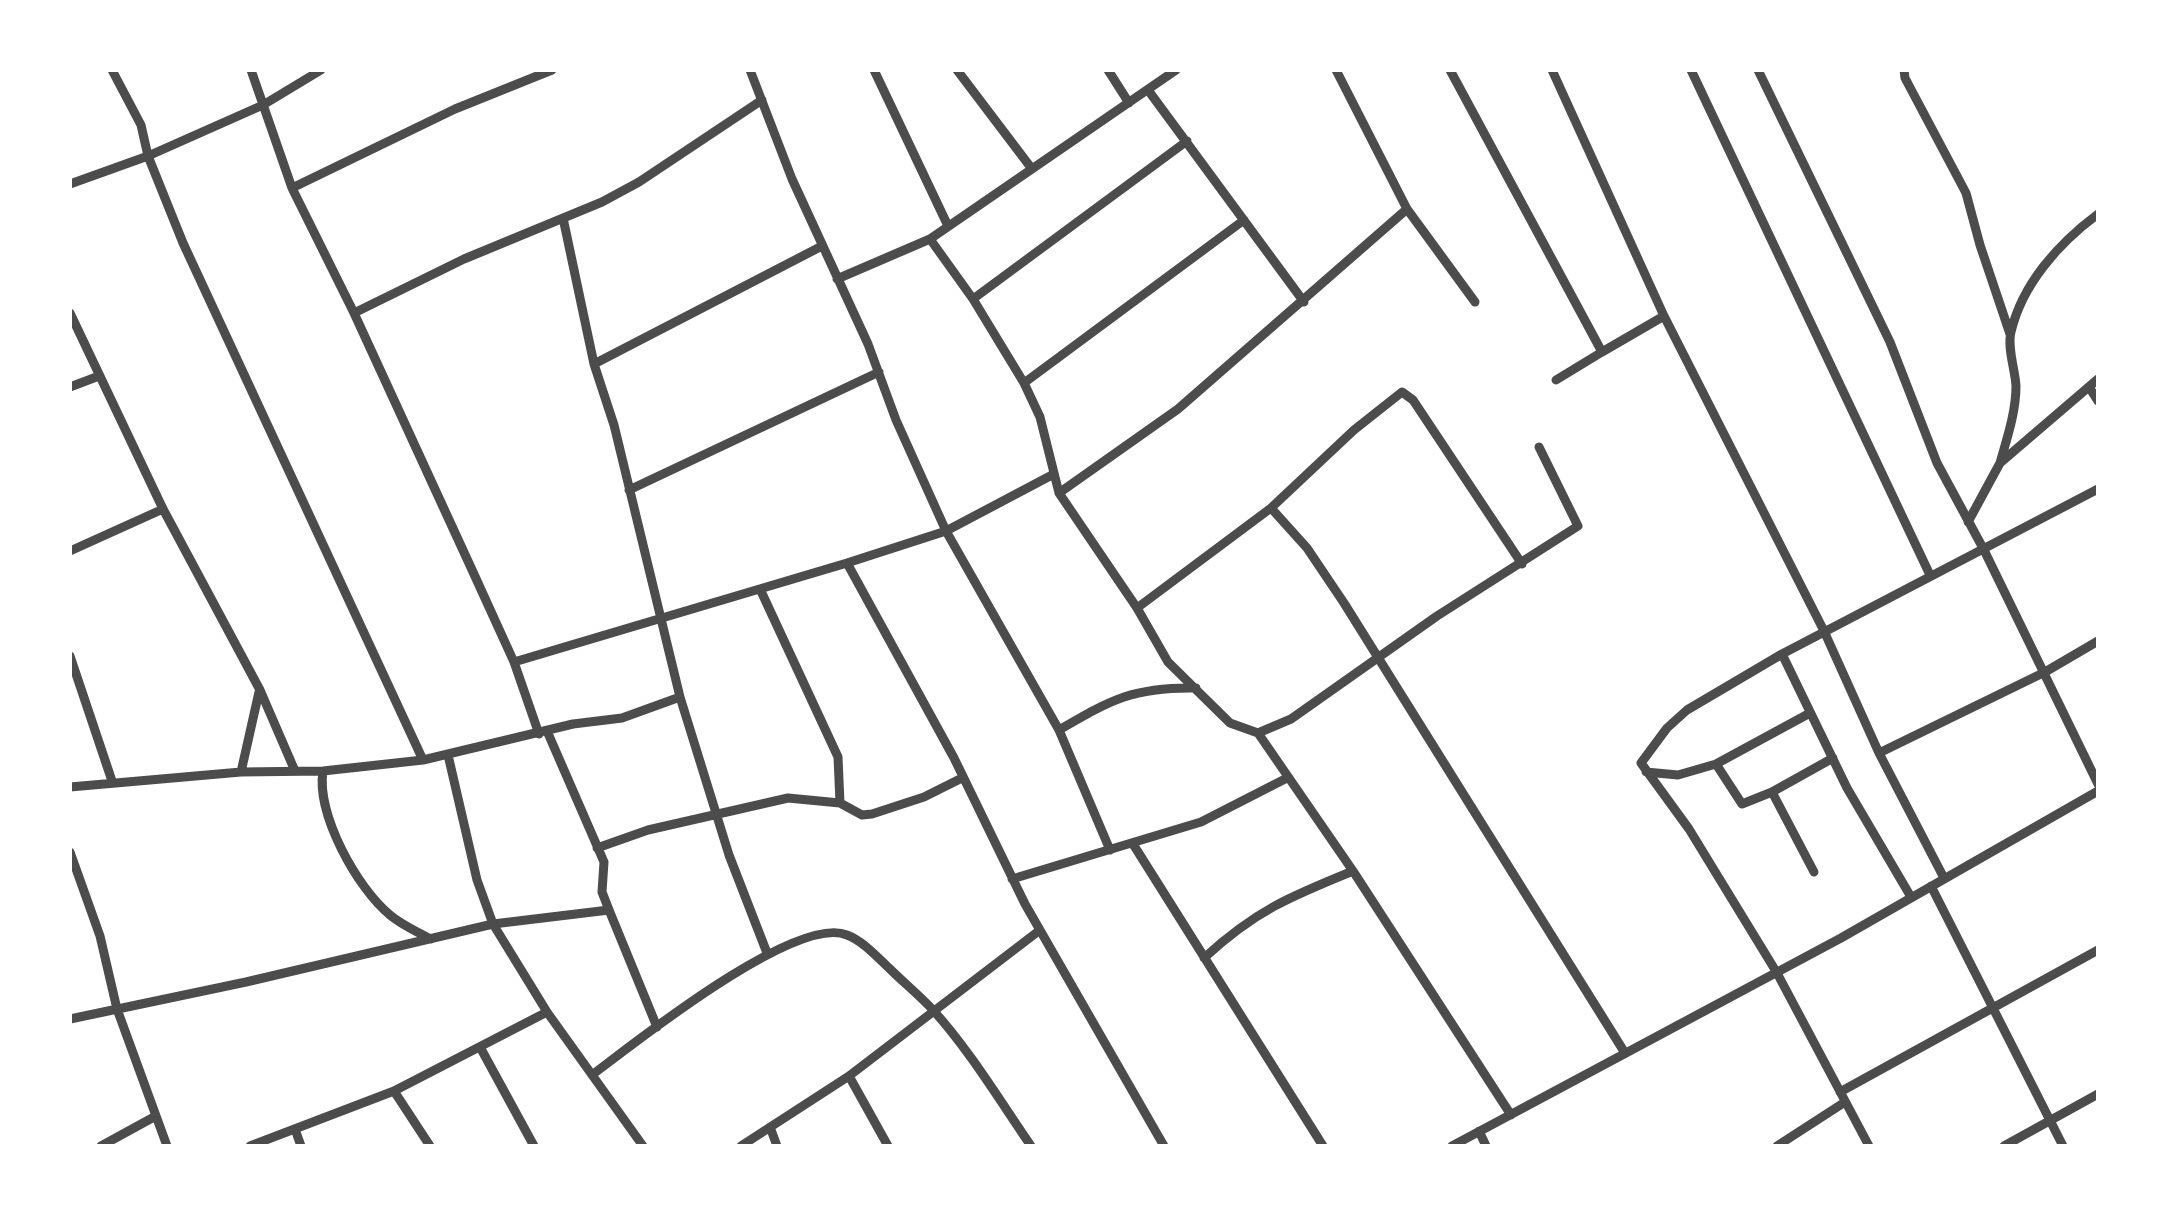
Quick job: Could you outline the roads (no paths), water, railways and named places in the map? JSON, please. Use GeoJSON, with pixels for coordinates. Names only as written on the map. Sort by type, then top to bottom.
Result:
{"type":"FeatureCollection","features":[{"type":"Feature","properties":{"kind":"street"},"geometry":{"type":"LineString","coordinates":[[112,70],[141,124],[148,156],[183,243],[423,760]]}},
{"type":"Feature","properties":{"kind":"street"},"geometry":{"type":"LineString","coordinates":[[251,70],[292,188],[354,313],[604,862],[602,892],[656,1026]]}},
{"type":"Feature","properties":{"kind":"street"},"geometry":{"type":"LineString","coordinates":[[70,184],[148,156],[263,105],[320,70]]}},
{"type":"Feature","properties":{"kind":"street"},"geometry":{"type":"LineString","coordinates":[[292,188],[455,109],[552,70]]}},
{"type":"Feature","properties":{"kind":"street"},"geometry":{"type":"LineString","coordinates":[[750,70],[946,531],[1059,730],[1110,850]]}},
{"type":"Feature","properties":{"kind":"street"},"geometry":{"type":"LineString","coordinates":[[874,70],[948,226]]}},
{"type":"Feature","properties":{"kind":"street"},"geometry":{"type":"LineString","coordinates":[[956,70],[1032,169]]}},
{"type":"Feature","properties":{"kind":"street"},"geometry":{"type":"LineString","coordinates":[[1108,70],[1129,103]]}},
{"type":"Feature","properties":{"kind":"street"},"geometry":{"type":"LineString","coordinates":[[838,279],[930,239],[1176,70]]}},
{"type":"Feature","properties":{"kind":"street"},"geometry":{"type":"LineString","coordinates":[[1336,70],[1407,209],[1474,302]]}},
{"type":"Feature","properties":{"kind":"street"},"geometry":{"type":"LineString","coordinates":[[1450,70],[1602,352]]}},
{"type":"Feature","properties":{"kind":"street"},"geometry":{"type":"LineString","coordinates":[[1552,70],[1664,316],[1944,878]]}},
{"type":"Feature","properties":{"kind":"street"},"geometry":{"type":"LineString","coordinates":[[1692,70],[1930,575]]}},
{"type":"Feature","properties":{"kind":"street"},"geometry":{"type":"LineString","coordinates":[[1452,1146],[1911,898],[2098,787],[1984,550],[1937,463],[1890,342],[1758,70]]}},
{"type":"Feature","properties":{"kind":"street"},"geometry":{"type":"LineString","coordinates":[[1904,70],[1966,192],[2010,334],[2016,388],[2012,422],[2000,463],[1968,522]]}},
{"type":"Feature","properties":{"kind":"street"},"geometry":{"type":"LineString","coordinates":[[1148,90],[1304,302]]}},
{"type":"Feature","properties":{"kind":"street"},"geometry":{"type":"LineString","coordinates":[[354,313],[464,259],[602,202],[639,182],[762,100]]}},
{"type":"Feature","properties":{"kind":"street"},"geometry":{"type":"LineString","coordinates":[[973,299],[1187,141]]}},
{"type":"Feature","properties":{"kind":"street"},"geometry":{"type":"LineString","coordinates":[[1059,493],[1178,409],[1407,209]]}},
{"type":"Feature","properties":{"kind":"street"},"geometry":{"type":"LineString","coordinates":[[2010,334],[2032,278],[2098,214]]}},
{"type":"Feature","properties":{"kind":"street"},"geometry":{"type":"LineString","coordinates":[[563,218],[594,364],[614,425],[680,697],[728,855],[767,954]]}},
{"type":"Feature","properties":{"kind":"street"},"geometry":{"type":"LineString","coordinates":[[1024,382],[1244,220]]}},
{"type":"Feature","properties":{"kind":"street"},"geometry":{"type":"LineString","coordinates":[[930,239],[1024,382],[1040,418],[1059,493],[1168,662],[1230,723],[1258,733],[1510,1115]]}},
{"type":"Feature","properties":{"kind":"street"},"geometry":{"type":"LineString","coordinates":[[594,364],[822,246]]}},
{"type":"Feature","properties":{"kind":"street"},"geometry":{"type":"LineString","coordinates":[[70,313],[163,508],[260,690],[294,771]]}},
{"type":"Feature","properties":{"kind":"street"},"geometry":{"type":"LineString","coordinates":[[1556,380],[1664,316]]}},
{"type":"Feature","properties":{"kind":"street"},"geometry":{"type":"LineString","coordinates":[[629,490],[879,372]]}},
{"type":"Feature","properties":{"kind":"street"},"geometry":{"type":"LineString","coordinates":[[70,387],[99,376]]}},
{"type":"Feature","properties":{"kind":"street"},"geometry":{"type":"LineString","coordinates":[[2000,463],[2094,383],[2098,402]]}},
{"type":"Feature","properties":{"kind":"street"},"geometry":{"type":"LineString","coordinates":[[1136,608],[1271,508],[1354,430],[1402,392],[1412,400],[1522,564]]}},
{"type":"Feature","properties":{"kind":"street"},"geometry":{"type":"LineString","coordinates":[[1258,733],[1291,719],[1437,616],[1578,526],[1539,447]]}},
{"type":"Feature","properties":{"kind":"street"},"geometry":{"type":"LineString","coordinates":[[514,662],[946,531],[1052,475]]}},
{"type":"Feature","properties":{"kind":"street"},"geometry":{"type":"LineString","coordinates":[[1869,1146],[1777,972],[1689,829],[1641,763],[1677,719],[1782,654],[2098,489]]}},
{"type":"Feature","properties":{"kind":"street"},"geometry":{"type":"LineString","coordinates":[[70,552],[163,508]]}},
{"type":"Feature","properties":{"kind":"street"},"geometry":{"type":"LineString","coordinates":[[1271,508],[1308,548],[1625,1053]]}},
{"type":"Feature","properties":{"kind":"street"},"geometry":{"type":"LineString","coordinates":[[848,563],[1012,879],[1164,1146]]}},
{"type":"Feature","properties":{"kind":"street"},"geometry":{"type":"LineString","coordinates":[[760,589],[838,757],[840,803]]}},
{"type":"Feature","properties":{"kind":"street"},"geometry":{"type":"LineString","coordinates":[[1879,753],[2044,672],[2098,641]]}},
{"type":"Feature","properties":{"kind":"street"},"geometry":{"type":"LineString","coordinates":[[1782,654],[1833,758],[1911,898]]}},
{"type":"Feature","properties":{"kind":"street"},"geometry":{"type":"LineString","coordinates":[[70,656],[112,781]]}},
{"type":"Feature","properties":{"kind":"street"},"geometry":{"type":"LineString","coordinates":[[1059,730],[1113,698],[1158,688],[1196,688]]}},
{"type":"Feature","properties":{"kind":"street"},"geometry":{"type":"LineString","coordinates":[[241,772],[260,690]]}},
{"type":"Feature","properties":{"kind":"street"},"geometry":{"type":"LineString","coordinates":[[70,787],[241,772],[323,771],[423,760],[573,724],[622,718],[680,697]]}},
{"type":"Feature","properties":{"kind":"street"},"geometry":{"type":"LineString","coordinates":[[1646,772],[1678,775],[1716,764],[1810,713]]}},
{"type":"Feature","properties":{"kind":"street"},"geometry":{"type":"LineString","coordinates":[[448,755],[473,866],[492,924],[547,1012],[643,1146]]}},
{"type":"Feature","properties":{"kind":"street"},"geometry":{"type":"LineString","coordinates":[[1716,764],[1742,804],[1833,758]]}},
{"type":"Feature","properties":{"kind":"street"},"geometry":{"type":"LineString","coordinates":[[323,771],[324,802],[341,847],[356,872],[387,913],[430,938]]}},
{"type":"Feature","properties":{"kind":"street"},"geometry":{"type":"LineString","coordinates":[[597,848],[648,830],[788,798],[840,803],[862,814],[872,814],[924,797],[962,778]]}},
{"type":"Feature","properties":{"kind":"street"},"geometry":{"type":"LineString","coordinates":[[1012,879],[1219,815],[1286,778]]}},
{"type":"Feature","properties":{"kind":"street"},"geometry":{"type":"LineString","coordinates":[[1772,792],[1814,872]]}},
{"type":"Feature","properties":{"kind":"street"},"geometry":{"type":"LineString","coordinates":[[1133,844],[1322,1146]]}},
{"type":"Feature","properties":{"kind":"street"},"geometry":{"type":"LineString","coordinates":[[70,852],[100,936],[117,1009],[167,1146]]}},
{"type":"Feature","properties":{"kind":"street"},"geometry":{"type":"LineString","coordinates":[[1204,958],[1235,929],[1276,902],[1352,871]]}},
{"type":"Feature","properties":{"kind":"street"},"geometry":{"type":"LineString","coordinates":[[1931,886],[2064,1146]]}},
{"type":"Feature","properties":{"kind":"street"},"geometry":{"type":"LineString","coordinates":[[70,1019],[492,924],[609,910]]}},
{"type":"Feature","properties":{"kind":"street"},"geometry":{"type":"LineString","coordinates":[[741,1146],[849,1076],[1040,930]]}},
{"type":"Feature","properties":{"kind":"street"},"geometry":{"type":"LineString","coordinates":[[592,1075],[656,1026],[767,954],[791,942],[828,933],[846,934],[870,950],[934,1010],[1031,1146]]}},
{"type":"Feature","properties":{"kind":"street"},"geometry":{"type":"LineString","coordinates":[[1777,1146],[1843,1097],[1990,1007],[2098,950]]}},
{"type":"Feature","properties":{"kind":"street"},"geometry":{"type":"LineString","coordinates":[[255,1145],[394,1091],[547,1012]]}},
{"type":"Feature","properties":{"kind":"street"},"geometry":{"type":"LineString","coordinates":[[480,1047],[534,1146]]}},
{"type":"Feature","properties":{"kind":"street"},"geometry":{"type":"LineString","coordinates":[[849,1076],[888,1146]]}},
{"type":"Feature","properties":{"kind":"street"},"geometry":{"type":"LineString","coordinates":[[394,1091],[430,1146]]}},
{"type":"Feature","properties":{"kind":"street"},"geometry":{"type":"LineString","coordinates":[[2004,1146],[2098,1094]]}},
{"type":"Feature","properties":{"kind":"street"},"geometry":{"type":"LineString","coordinates":[[100,1146],[154,1117]]}},
{"type":"Feature","properties":{"kind":"street"},"geometry":{"type":"LineString","coordinates":[[770,1127],[777,1146]]}},
{"type":"Feature","properties":{"kind":"street"},"geometry":{"type":"LineString","coordinates":[[295,1129],[301,1146]]}},
{"type":"Feature","properties":{"kind":"street"},"geometry":{"type":"LineString","coordinates":[[1479,1131],[1486,1146]]}}]}
